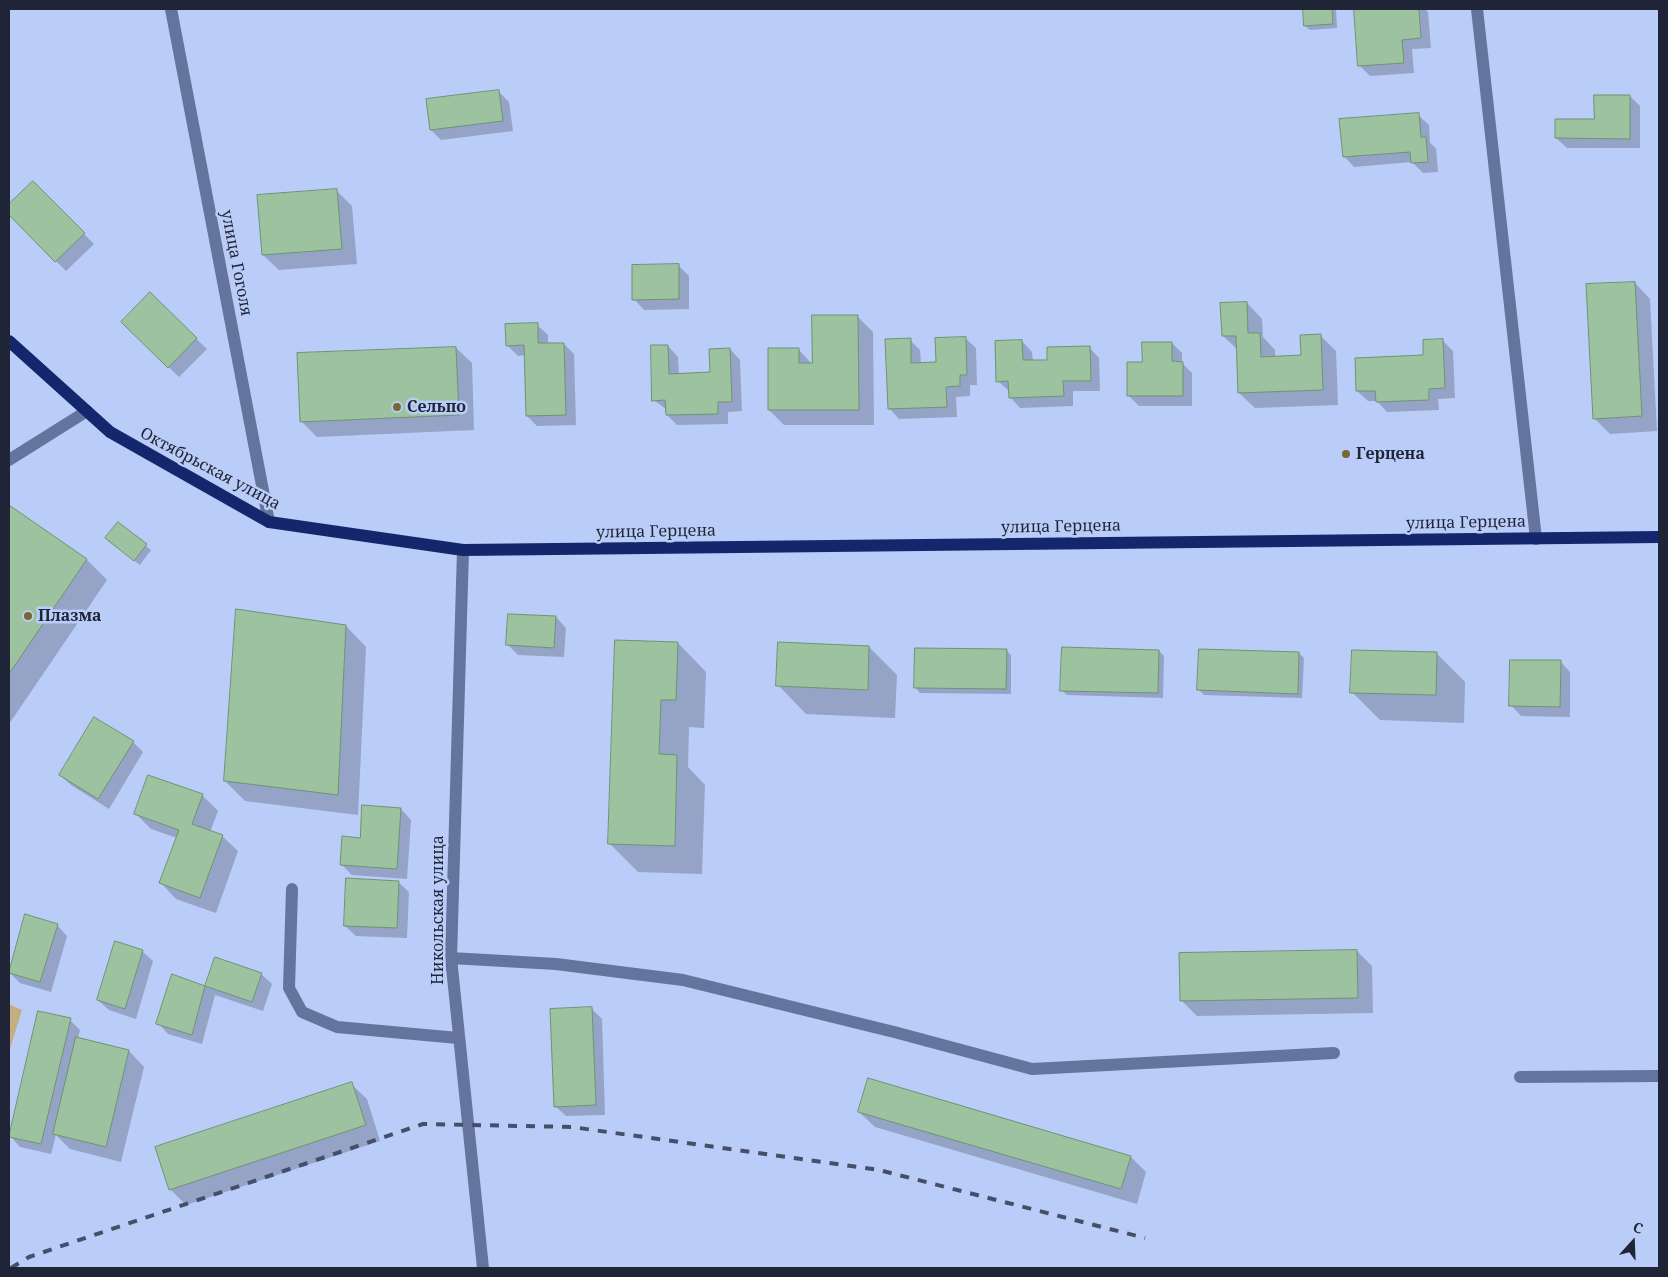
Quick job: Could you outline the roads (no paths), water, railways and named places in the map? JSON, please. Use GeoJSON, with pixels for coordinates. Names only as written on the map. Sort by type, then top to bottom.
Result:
{"type":"FeatureCollection","features":[{"type":"Feature","properties":{"kind":"main road","name":"Октябрьская улица"},"geometry":{"type":"LineString","coordinates":[[9,340],[110,432],[269,522],[463,550]]}},
{"type":"Feature","properties":{"kind":"main road","name":"улица Герцена"},"geometry":{"type":"LineString","coordinates":[[463,550],[1659,537]]}},
{"type":"Feature","properties":{"kind":"street","name":"улица Гоголя"},"geometry":{"type":"LineString","coordinates":[[171,9],[269,522]]}},
{"type":"Feature","properties":{"kind":"street"},"geometry":{"type":"LineString","coordinates":[[1477,9],[1536,539]]}},
{"type":"Feature","properties":{"kind":"street"},"geometry":{"type":"LineString","coordinates":[[9,460],[87,412]]}},
{"type":"Feature","properties":{"kind":"street","name":"Никольская улица"},"geometry":{"type":"LineString","coordinates":[[463,550],[451,958],[483,1268]]}},
{"type":"Feature","properties":{"kind":"street"},"geometry":{"type":"LineString","coordinates":[[292,890],[289,988],[302,1012],[337,1027],[458,1038]]}},
{"type":"Feature","properties":{"kind":"street"},"geometry":{"type":"LineString","coordinates":[[451,958],[556,964],[683,980],[898,1033],[1032,1070],[1334,1052]]}},
{"type":"Feature","properties":{"kind":"street"},"geometry":{"type":"LineString","coordinates":[[1520,1077],[1659,1076]]}},
{"type":"Feature","properties":{"kind":"railway"},"geometry":{"type":"LineString","coordinates":[[11,1268],[29,1257],[423,1124],[572,1127],[879,1170],[1145,1238]]}},
{"type":"Feature","properties":{"kind":"place","name":"Сельпо"},"geometry":{"type":"Point","coordinates":[397,407]}},
{"type":"Feature","properties":{"kind":"place","name":"Герцена"},"geometry":{"type":"Point","coordinates":[1346,454]}},
{"type":"Feature","properties":{"kind":"place","name":"Плазма"},"geometry":{"type":"Point","coordinates":[28,616]}}]}
